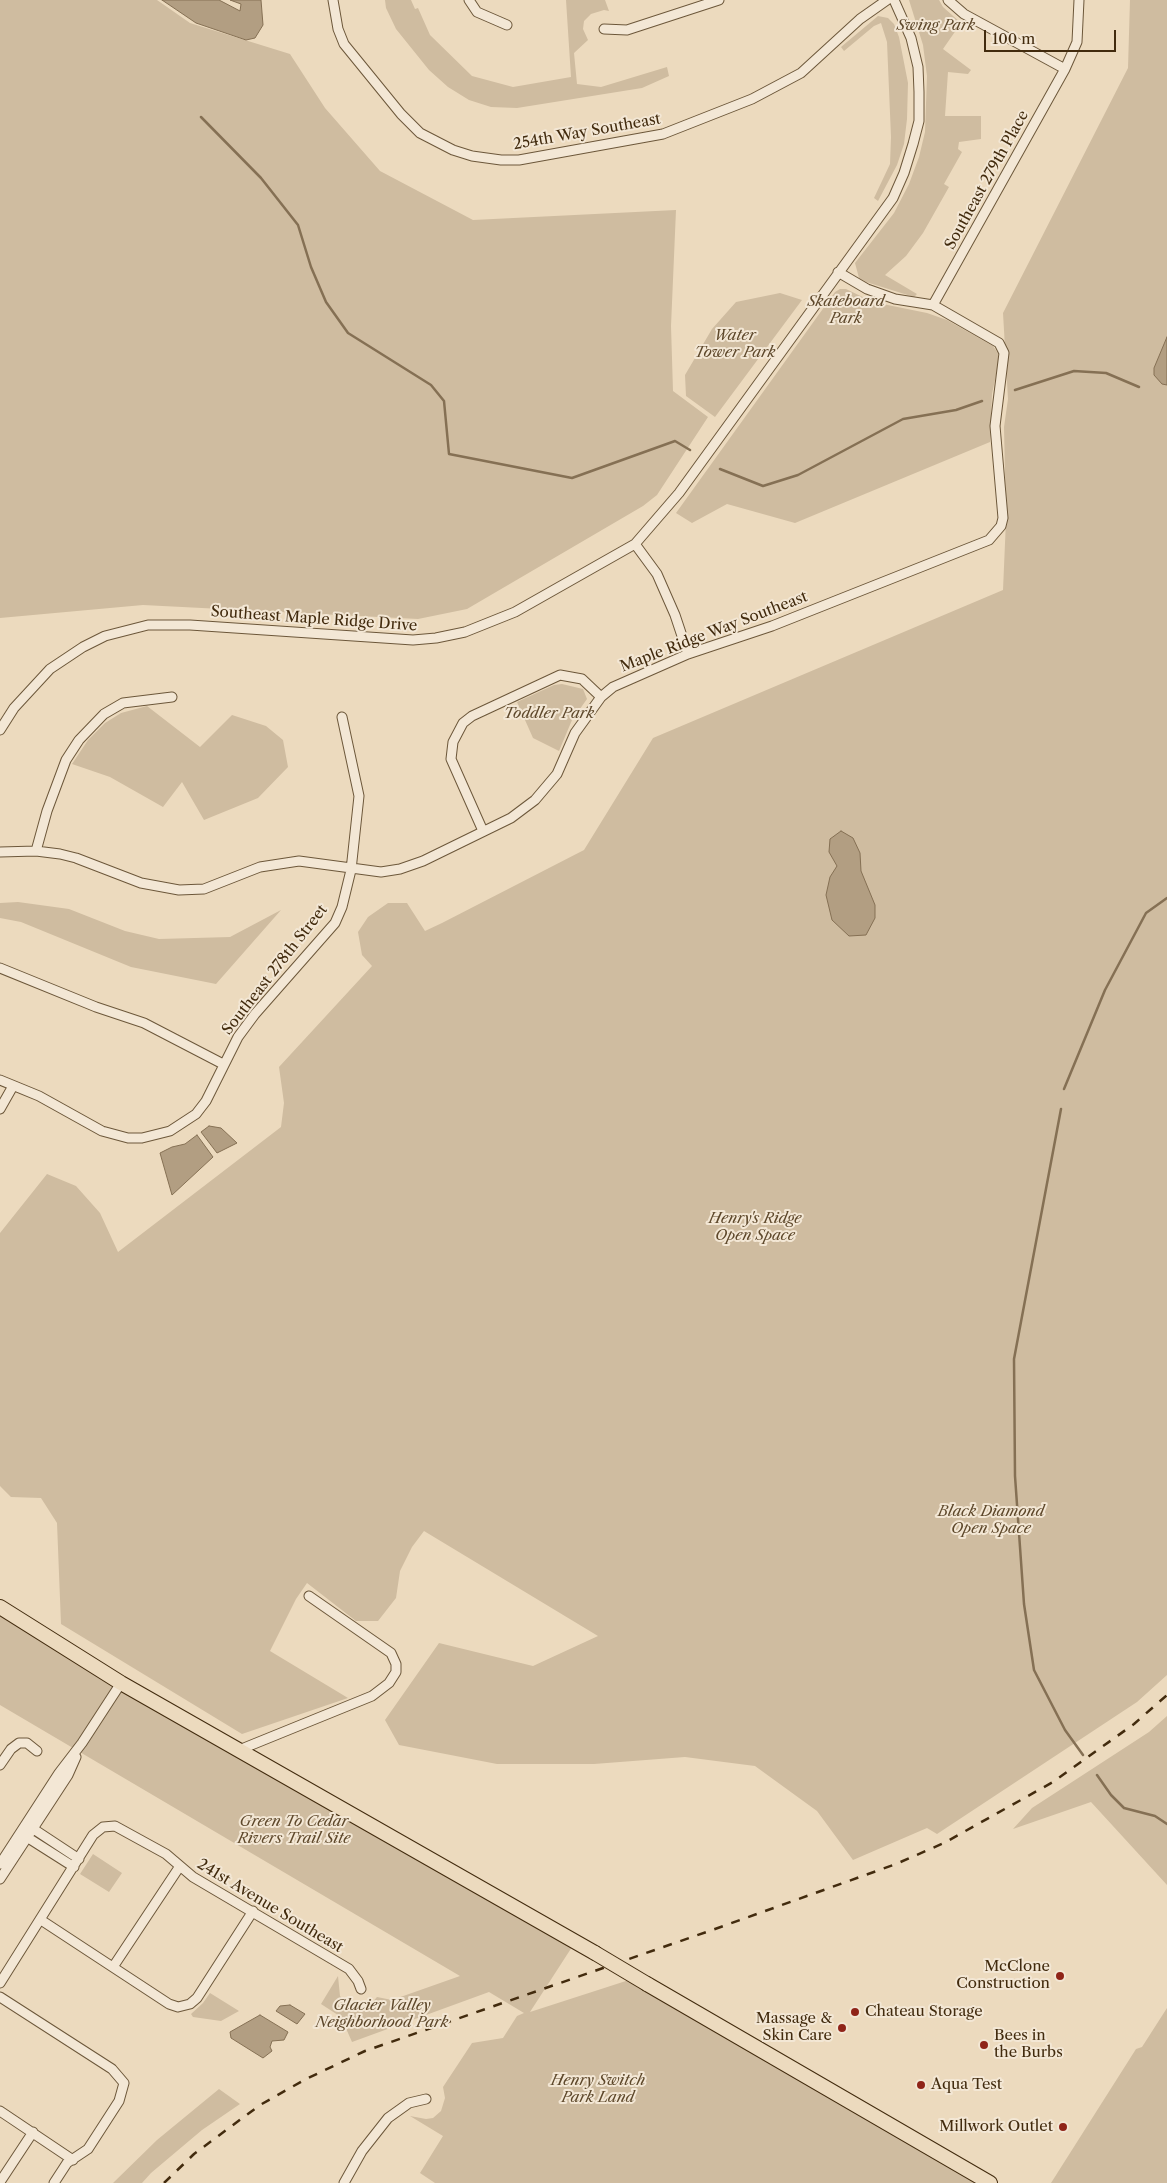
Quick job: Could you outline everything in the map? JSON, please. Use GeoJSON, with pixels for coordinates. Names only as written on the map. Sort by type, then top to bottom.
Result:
{"type":"FeatureCollection","features":[{"type":"Feature","properties":{"kind":"main road"},"geometry":{"type":"LineString","coordinates":[[0,1607],[122,1682],[595,1953],[990,2183]]}},
{"type":"Feature","properties":{"kind":"street","name":"254th Way Southeast"},"geometry":{"type":"LineString","coordinates":[[333,0],[338,29],[344,44],[401,114],[414,127],[437,143],[453,150],[472,156],[518,160],[663,134],[752,99],[801,73],[860,19],[887,0]]}},
{"type":"Feature","properties":{"kind":"street"},"geometry":{"type":"LineString","coordinates":[[468,0],[478,12],[507,25]]}},
{"type":"Feature","properties":{"kind":"street"},"geometry":{"type":"LineString","coordinates":[[604,29],[627,30],[719,0]]}},
{"type":"Feature","properties":{"kind":"street","name":"Southeast Maple Ridge Drive"},"geometry":{"type":"LineString","coordinates":[[1,725],[50,669],[83,646],[105,636],[148,626],[190,625],[413,640],[436,638],[465,632],[515,612],[635,544],[680,493],[893,198],[904,173],[919,121],[918,68],[911,38],[894,0]]}},
{"type":"Feature","properties":{"kind":"street"},"geometry":{"type":"LineString","coordinates":[[948,0],[964,14],[1065,69]]}},
{"type":"Feature","properties":{"kind":"street","name":"Southeast 279th Place"},"geometry":{"type":"LineString","coordinates":[[933,305],[1065,69],[1077,42],[1079,0]]}},
{"type":"Feature","properties":{"kind":"street"},"geometry":{"type":"LineString","coordinates":[[838,272],[867,289],[895,299],[933,305]]}},
{"type":"Feature","properties":{"kind":"street","name":"Maple Ridge Way Southeast"},"geometry":{"type":"LineString","coordinates":[[0,852],[36,851],[76,858],[141,884],[179,890],[204,889],[260,867],[299,860],[351,870],[381,872],[400,869],[423,861],[511,818],[535,800],[557,774],[575,733],[601,697],[625,681],[688,654],[772,626],[989,540],[1001,526],[1003,518],[995,426],[1004,352],[999,343],[933,305]]}},
{"type":"Feature","properties":{"kind":"street"},"geometry":{"type":"LineString","coordinates":[[635,544],[657,574],[675,615],[688,654]]}},
{"type":"Feature","properties":{"kind":"street"},"geometry":{"type":"LineString","coordinates":[[483,831],[452,759],[453,742],[463,723],[472,716],[560,676],[582,679],[601,697]]}},
{"type":"Feature","properties":{"kind":"street"},"geometry":{"type":"LineString","coordinates":[[36,851],[47,811],[66,760],[79,740],[104,714],[123,703],[172,697]]}},
{"type":"Feature","properties":{"kind":"street","name":"Southeast 278th Street"},"geometry":{"type":"LineString","coordinates":[[0,1080],[39,1096],[113,1135],[142,1138],[170,1131],[196,1114],[206,1101],[238,1037],[255,1014],[335,923],[342,907],[351,870],[359,796],[342,717]]}},
{"type":"Feature","properties":{"kind":"street"},"geometry":{"type":"LineString","coordinates":[[0,968],[96,1007],[144,1023],[223,1064]]}},
{"type":"Feature","properties":{"kind":"street"},"geometry":{"type":"LineString","coordinates":[[0,1109],[13,1086]]}},
{"type":"Feature","properties":{"kind":"street"},"geometry":{"type":"LineString","coordinates":[[239,1750],[372,1696],[389,1683],[396,1672],[396,1664],[391,1653],[309,1596]]}},
{"type":"Feature","properties":{"kind":"street"},"geometry":{"type":"LineString","coordinates":[[0,1864],[68,1775],[82,1743],[122,1682]]}},
{"type":"Feature","properties":{"kind":"street"},"geometry":{"type":"LineString","coordinates":[[0,1765],[11,1748],[19,1743],[27,1743],[37,1751]]}},
{"type":"Feature","properties":{"kind":"street"},"geometry":{"type":"LineString","coordinates":[[29,1826],[76,1863]]}},
{"type":"Feature","properties":{"kind":"street","name":"241st Avenue Southeast"},"geometry":{"type":"LineString","coordinates":[[76,1863],[93,1835],[106,1826],[118,1826],[160,1850],[193,1877],[349,1969],[358,1980],[361,1989]]}},
{"type":"Feature","properties":{"kind":"street"},"geometry":{"type":"LineString","coordinates":[[23,1835],[76,1863]]}},
{"type":"Feature","properties":{"kind":"street"},"geometry":{"type":"LineString","coordinates":[[0,1879],[23,1835]]}},
{"type":"Feature","properties":{"kind":"street"},"geometry":{"type":"LineString","coordinates":[[0,1982],[76,1863]]}},
{"type":"Feature","properties":{"kind":"street"},"geometry":{"type":"LineString","coordinates":[[113,1967],[180,1866]]}},
{"type":"Feature","properties":{"kind":"street"},"geometry":{"type":"LineString","coordinates":[[41,1920],[178,2008],[184,2007],[197,1998],[253,1911]]}},
{"type":"Feature","properties":{"kind":"street"},"geometry":{"type":"LineString","coordinates":[[0,1997],[115,2072],[122,2079],[124,2088],[119,2101],[88,2149],[64,2167],[54,2183]]}},
{"type":"Feature","properties":{"kind":"street"},"geometry":{"type":"LineString","coordinates":[[344,2183],[362,2151],[388,2118],[409,2103],[426,2099]]}},
{"type":"Feature","properties":{"kind":"street"},"geometry":{"type":"LineString","coordinates":[[0,2110],[73,2160]]}},
{"type":"Feature","properties":{"kind":"street"},"geometry":{"type":"LineString","coordinates":[[0,2182],[33,2132]]}},
{"type":"Feature","properties":{"kind":"green space"},"geometry":{"type":"Polygon","coordinates":[[[0,0],[157,0],[190,23],[290,54],[325,108],[380,171],[473,220],[676,210],[671,326],[673,391],[708,417],[657,495],[643,506],[467,609],[418,619],[143,605],[0,618],[0,0]]]}},
{"type":"Feature","properties":{"kind":"green space"},"geometry":{"type":"Polygon","coordinates":[[[385,0],[411,0],[415,9],[418,8],[430,35],[472,76],[513,87],[571,77],[566,0],[605,0],[609,11],[604,10],[591,14],[584,21],[583,29],[588,40],[574,53],[577,84],[601,87],[667,67],[669,76],[642,88],[517,108],[491,107],[469,100],[448,87],[429,70],[396,29],[386,8],[385,0]]]}},
{"type":"Feature","properties":{"kind":"green space","name":"Swing Park"},"geometry":{"type":"Polygon","coordinates":[[[909,0],[939,0],[943,7],[961,23],[943,49],[971,70],[968,74],[948,72],[945,116],[981,116],[981,139],[959,142],[958,149],[962,152],[944,184],[949,187],[923,233],[906,256],[885,275],[917,294],[914,297],[859,278],[855,263],[894,213],[909,184],[919,157],[925,132],[927,76],[923,45],[909,0]]]}},
{"type":"Feature","properties":{"kind":"green space","name":"Henry's Ridge Open Space"},"geometry":{"type":"Polygon","coordinates":[[[1130,0],[1167,0],[1167,1675],[1137,1702],[937,1834],[927,1828],[853,1860],[817,1811],[755,1766],[685,1757],[594,1764],[497,1764],[399,1745],[385,1720],[439,1643],[533,1666],[598,1636],[424,1531],[412,1547],[400,1571],[396,1598],[378,1621],[356,1621],[307,1583],[296,1599],[270,1651],[348,1698],[242,1734],[61,1624],[57,1523],[41,1498],[11,1497],[0,1486],[0,1233],[47,1174],[76,1186],[100,1213],[118,1252],[281,1127],[284,1103],[279,1067],[372,966],[362,955],[358,932],[368,917],[388,903],[407,903],[425,931],[584,850],[653,738],[1003,590],[1006,520],[1004,427],[1008,399],[1003,313],[1128,68],[1130,0]]]}},
{"type":"Feature","properties":{"kind":"green space"},"geometry":{"type":"Polygon","coordinates":[[[878,16],[888,18],[894,24],[899,37],[908,83],[904,144],[897,165],[878,201],[874,198],[890,164],[891,137],[887,42],[881,23],[874,26],[844,51],[841,47],[878,16]]]}},
{"type":"Feature","properties":{"kind":"green space","name":"Skateboard Park"},"geometry":{"type":"Polygon","coordinates":[[[840,289],[846,289],[873,302],[927,313],[947,320],[993,346],[998,353],[999,361],[992,394],[990,442],[795,523],[727,504],[692,523],[676,513],[835,292],[840,289]]]}},
{"type":"Feature","properties":{"kind":"green space","name":"Water Tower Park"},"geometry":{"type":"Polygon","coordinates":[[[780,293],[802,300],[715,417],[686,396],[685,375],[712,329],[736,302],[780,293]]]}},
{"type":"Feature","properties":{"kind":"green space","name":"Toddler Park"},"geometry":{"type":"Polygon","coordinates":[[[562,684],[583,689],[587,699],[572,720],[559,751],[533,738],[517,702],[554,685],[562,684]]]}},
{"type":"Feature","properties":{"kind":"green space"},"geometry":{"type":"Polygon","coordinates":[[[147,706],[200,747],[232,715],[266,726],[283,740],[288,767],[258,798],[204,820],[182,782],[163,807],[110,777],[72,764],[88,740],[105,723],[121,713],[147,706]]]}},
{"type":"Feature","properties":{"kind":"green space"},"geometry":{"type":"Polygon","coordinates":[[[18,902],[69,909],[125,931],[159,939],[230,937],[281,910],[216,984],[131,967],[21,922],[0,918],[0,903],[18,902]]]}},
{"type":"Feature","properties":{"kind":"green space"},"geometry":{"type":"Polygon","coordinates":[[[0,1611],[572,1947],[530,2012],[629,1980],[976,2183],[435,2183],[420,2173],[443,2136],[410,2116],[426,2119],[433,2118],[441,2111],[445,2098],[443,2087],[472,2043],[503,2038],[517,2016],[524,2013],[489,1992],[352,2042],[341,2017],[321,2004],[338,1976],[340,1996],[350,2006],[360,2008],[370,2005],[377,1997],[392,2000],[460,1976],[0,1705],[0,1611]]]}},
{"type":"Feature","properties":{"kind":"green space"},"geometry":{"type":"Polygon","coordinates":[[[1167,1716],[1167,1885],[1091,1802],[1013,1829],[1032,1808],[1149,1732],[1167,1716]]]}},
{"type":"Feature","properties":{"kind":"green space"},"geometry":{"type":"Polygon","coordinates":[[[93,1854],[122,1873],[109,1892],[80,1874],[93,1854]]]}},
{"type":"Feature","properties":{"kind":"green space"},"geometry":{"type":"Polygon","coordinates":[[[210,1993],[239,2011],[221,2021],[193,2017],[191,2014],[203,2003],[210,1993]]]}},
{"type":"Feature","properties":{"kind":"green space"},"geometry":{"type":"Polygon","coordinates":[[[1167,2008],[1167,2183],[1051,2183],[1136,2049],[1142,2047],[1167,2008]]]}},
{"type":"Feature","properties":{"kind":"green space"},"geometry":{"type":"Polygon","coordinates":[[[219,2089],[240,2104],[202,2130],[151,2173],[142,2183],[113,2183],[157,2140],[219,2089]]]}},
{"type":"Feature","properties":{"kind":"shaded area"},"geometry":{"type":"Polygon","coordinates":[[[162,0],[219,0],[240,11],[241,4],[230,0],[261,0],[263,25],[255,38],[246,40],[196,23],[162,0]]]}},
{"type":"Feature","properties":{"kind":"shaded area"},"geometry":{"type":"Polygon","coordinates":[[[1167,337],[1167,385],[1162,384],[1154,375],[1154,368],[1167,337]]]}},
{"type":"Feature","properties":{"kind":"shaded area"},"geometry":{"type":"Polygon","coordinates":[[[841,831],[853,838],[860,853],[861,871],[875,905],[875,918],[866,935],[849,936],[832,920],[826,895],[830,877],[837,866],[829,852],[830,839],[841,831]]]}},
{"type":"Feature","properties":{"kind":"shaded area"},"geometry":{"type":"Polygon","coordinates":[[[209,1126],[221,1128],[237,1143],[217,1153],[201,1132],[209,1126]]]}},
{"type":"Feature","properties":{"kind":"shaded area"},"geometry":{"type":"Polygon","coordinates":[[[197,1135],[213,1157],[172,1195],[160,1153],[172,1147],[185,1144],[197,1135]]]}},
{"type":"Feature","properties":{"kind":"shaded area"},"geometry":{"type":"Polygon","coordinates":[[[290,2005],[305,2014],[297,2024],[276,2011],[280,2006],[290,2005]]]}},
{"type":"Feature","properties":{"kind":"shaded area"},"geometry":{"type":"Polygon","coordinates":[[[260,2015],[288,2032],[284,2040],[272,2041],[270,2047],[272,2051],[263,2058],[231,2038],[230,2032],[260,2015]]]}},
{"type":"Feature","properties":{"kind":"waterway"},"geometry":{"type":"LineString","coordinates":[[201,117],[261,178],[298,225],[311,267],[326,302],[348,333],[431,385],[444,401],[449,454],[572,478],[675,441],[690,450]]}},
{"type":"Feature","properties":{"kind":"waterway"},"geometry":{"type":"LineString","coordinates":[[1015,390],[1074,371],[1106,373],[1139,387]]}},
{"type":"Feature","properties":{"kind":"waterway"},"geometry":{"type":"LineString","coordinates":[[720,469],[763,486],[798,475],[903,419],[956,410],[982,401]]}},
{"type":"Feature","properties":{"kind":"waterway"},"geometry":{"type":"LineString","coordinates":[[1064,1089],[1105,990],[1146,913],[1167,898]]}},
{"type":"Feature","properties":{"kind":"waterway"},"geometry":{"type":"LineString","coordinates":[[1061,1109],[1014,1359],[1015,1476],[1024,1604],[1034,1670],[1065,1730],[1083,1755]]}},
{"type":"Feature","properties":{"kind":"waterway"},"geometry":{"type":"LineString","coordinates":[[1097,1775],[1111,1795],[1124,1808],[1155,1816],[1167,1824]]}},
{"type":"Feature","properties":{"kind":"railway"},"geometry":{"type":"LineString","coordinates":[[164,2183],[194,2154],[260,2105],[306,2079],[365,2051],[896,1864],[944,1843],[1053,1782],[1134,1724],[1167,1695]]}},
{"type":"Feature","properties":{"kind":"place","name":"McClone Construction"},"geometry":{"type":"Point","coordinates":[1060,1976]}},
{"type":"Feature","properties":{"kind":"place","name":"Chateau Storage"},"geometry":{"type":"Point","coordinates":[855,2012]}},
{"type":"Feature","properties":{"kind":"place","name":"Massage & Skin Care"},"geometry":{"type":"Point","coordinates":[842,2028]}},
{"type":"Feature","properties":{"kind":"place","name":"Bees in the Burbs"},"geometry":{"type":"Point","coordinates":[984,2045]}},
{"type":"Feature","properties":{"kind":"place","name":"Aqua Test"},"geometry":{"type":"Point","coordinates":[921,2085]}},
{"type":"Feature","properties":{"kind":"place","name":"Millwork Outlet"},"geometry":{"type":"Point","coordinates":[1063,2127]}},
{"type":"Feature","properties":{"kind":"park label","name":"Black Diamond Open Space"},"geometry":{"type":"Point","coordinates":[991,1520]}},
{"type":"Feature","properties":{"kind":"park label","name":"Green To Cedar Rivers Trail Site"},"geometry":{"type":"Point","coordinates":[294,1830]}},
{"type":"Feature","properties":{"kind":"park label","name":"Glacier Valley Neighborhood Park"},"geometry":{"type":"Point","coordinates":[382,2014]}},
{"type":"Feature","properties":{"kind":"park label","name":"Henry Switch Park Land"},"geometry":{"type":"Point","coordinates":[598,2090]}}]}
